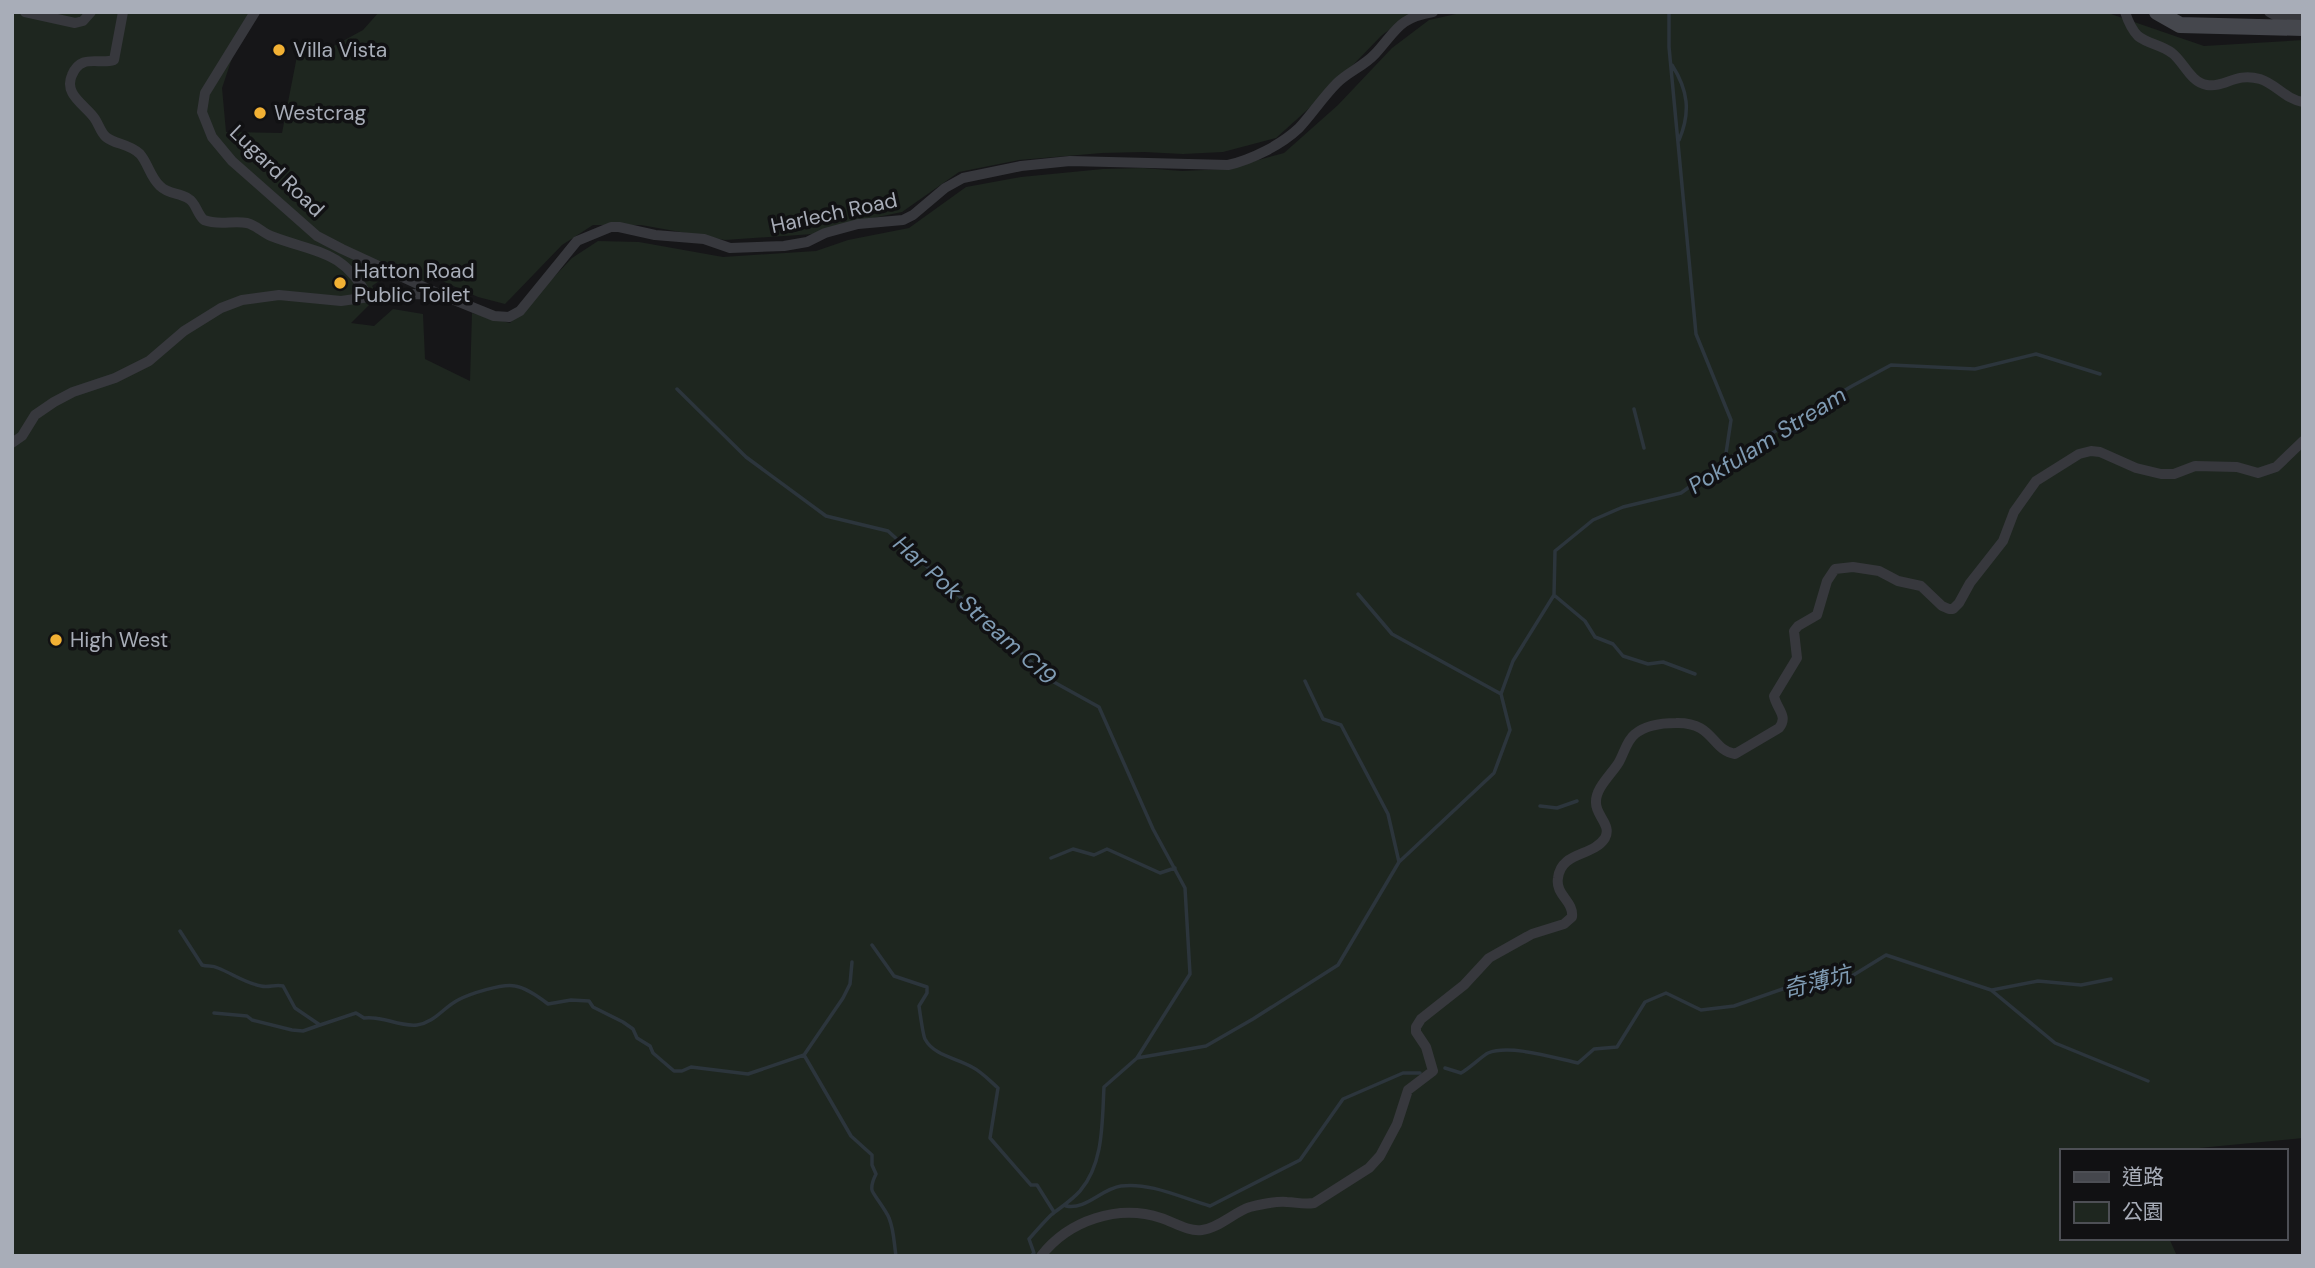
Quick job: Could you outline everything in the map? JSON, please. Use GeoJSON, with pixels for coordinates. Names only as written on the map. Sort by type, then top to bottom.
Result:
{"type":"FeatureCollection","features":[{"type":"Feature","properties":{"kind":"main road"},"geometry":{"type":"LineString","coordinates":[[2157,12],[2180,25],[2303,28]]}},
{"type":"Feature","properties":{"kind":"street"},"geometry":{"type":"LineString","coordinates":[[25,12],[76,23],[83,21],[91,12]]}},
{"type":"Feature","properties":{"kind":"street"},"geometry":{"type":"LineString","coordinates":[[123,12],[114,60],[86,61],[75,69],[70,79],[73,96],[93,116],[105,136],[126,144],[137,152],[160,186],[169,194],[190,200],[204,220],[216,224],[247,223],[272,236],[306,246],[336,260],[356,276],[368,297]]}},
{"type":"Feature","properties":{"kind":"street","name":"Lugard Road"},"geometry":{"type":"LineString","coordinates":[[255,12],[203,97],[202,112],[212,137],[233,161],[317,236],[442,295]]}},
{"type":"Feature","properties":{"kind":"street","name":"Harlech Road"},"geometry":{"type":"LineString","coordinates":[[12,443],[22,436],[35,415],[54,401],[112,379],[149,361],[184,331],[228,305],[247,298],[271,295],[346,301],[399,294],[442,295],[491,316],[514,316],[577,241],[614,227],[655,235],[704,239],[730,248],[783,246],[807,242],[825,233],[858,224],[903,219],[913,215],[945,188],[963,178],[1021,166],[1049,162],[1228,165],[1240,162],[1284,140],[1298,129],[1337,83],[1366,62],[1406,20],[1415,15],[1433,12]]}},
{"type":"Feature","properties":{"kind":"street"},"geometry":{"type":"LineString","coordinates":[[2125,12],[2137,34],[2171,52],[2188,72],[2202,83],[2212,85],[2239,77],[2256,78],[2269,83],[2288,97],[2303,102]]}},
{"type":"Feature","properties":{"kind":"street"},"geometry":{"type":"LineString","coordinates":[[2269,12],[2278,17],[2303,17]]}},
{"type":"Feature","properties":{"kind":"street"},"geometry":{"type":"LineString","coordinates":[[1041,1256],[1064,1234],[1099,1217],[1142,1214],[1189,1229],[1202,1230],[1248,1208],[1278,1202],[1314,1203],[1369,1168],[1380,1156],[1397,1124],[1408,1090],[1433,1070],[1426,1047],[1416,1032],[1420,1019],[1464,985],[1489,958],[1532,934],[1564,924],[1572,917],[1572,907],[1558,888],[1559,873],[1570,858],[1605,838],[1607,829],[1597,810],[1597,796],[1632,737],[1642,729],[1659,724],[1691,723],[1702,728],[1726,751],[1735,754],[1779,729],[1783,717],[1774,696],[1797,658],[1794,631],[1817,615],[1827,581],[1833,571],[1853,567],[1879,571],[1898,581],[1921,586],[1941,606],[1953,609],[2003,541],[2014,512],[2036,481],[2079,454],[2100,452],[2136,468],[2161,474],[2174,474],[2196,466],[2237,467],[2262,472],[2276,467],[2303,441]]}},
{"type":"Feature","properties":{"kind":"green space"},"geometry":{"type":"Polygon","coordinates":[[[12,12],[257,12],[236,46],[222,88],[226,132],[282,133],[298,51],[321,53],[363,30],[379,12],[1412,12],[1381,36],[1326,93],[1276,138],[1223,152],[1102,153],[1019,160],[959,172],[902,212],[844,224],[813,234],[725,240],[641,225],[593,225],[562,245],[505,304],[478,297],[440,280],[418,281],[395,270],[372,286],[378,296],[351,323],[374,326],[393,309],[423,314],[425,359],[470,381],[472,313],[510,323],[572,258],[598,241],[639,242],[723,257],[816,251],[848,240],[909,228],[966,187],[1021,177],[1103,169],[1226,169],[1284,153],[1338,105],[1392,48],[1429,20],[1465,12],[2105,12],[2204,46],[2303,40],[2303,1138],[2198,1149],[2060,1149],[2060,1240],[2170,1240],[2177,1256],[12,1256],[12,12]]]}},
{"type":"Feature","properties":{"kind":"waterway"},"geometry":{"type":"LineString","coordinates":[[1669,12],[1669,47],[1696,334],[1731,420],[1725,460]]}},
{"type":"Feature","properties":{"kind":"waterway"},"geometry":{"type":"LineString","coordinates":[[1672,65],[1682,83],[1686,101],[1685,120],[1679,140]]}},
{"type":"Feature","properties":{"kind":"waterway","name":"Pokfulam Stream"},"geometry":{"type":"LineString","coordinates":[[1031,1256],[1034,1253],[1029,1239],[1051,1215],[1080,1191],[1094,1168],[1102,1128],[1104,1087],[1137,1058],[1206,1046],[1338,965],[1399,862],[1494,773],[1510,730],[1501,694],[1513,661],[1554,595],[1555,551],[1593,520],[1623,507],[1681,493],[1725,461],[1891,365],[1975,369],[2036,354],[2100,374]]}},
{"type":"Feature","properties":{"kind":"waterway","name":"Har Pok Stream C19"},"geometry":{"type":"LineString","coordinates":[[677,389],[746,457],[826,516],[888,531],[1052,681],[1099,707],[1153,829],[1185,888],[1190,974],[1137,1058]]}},
{"type":"Feature","properties":{"kind":"waterway"},"geometry":{"type":"LineString","coordinates":[[1634,409],[1644,448]]}},
{"type":"Feature","properties":{"kind":"waterway"},"geometry":{"type":"LineString","coordinates":[[1358,594],[1392,634],[1501,694]]}},
{"type":"Feature","properties":{"kind":"waterway"},"geometry":{"type":"LineString","coordinates":[[1554,595],[1585,621],[1595,637],[1613,644],[1623,656],[1648,664],[1663,662],[1695,674]]}},
{"type":"Feature","properties":{"kind":"waterway"},"geometry":{"type":"LineString","coordinates":[[1305,681],[1323,719],[1341,725],[1388,814],[1399,862]]}},
{"type":"Feature","properties":{"kind":"waterway"},"geometry":{"type":"LineString","coordinates":[[1540,806],[1557,808],[1577,801]]}},
{"type":"Feature","properties":{"kind":"waterway"},"geometry":{"type":"LineString","coordinates":[[1051,858],[1073,849],[1094,855],[1107,849],[1160,873],[1175,868]]}},
{"type":"Feature","properties":{"kind":"waterway"},"geometry":{"type":"LineString","coordinates":[[180,931],[202,965],[216,967],[255,985],[283,986],[295,1008],[320,1025],[356,1013],[364,1018],[423,1024],[463,998],[510,985],[528,991],[548,1004],[571,1000],[589,1001],[593,1007],[633,1029],[637,1038],[650,1046],[653,1053],[674,1071],[691,1067],[748,1074],[804,1055],[851,1136],[872,1155],[876,1174],[872,1190],[891,1223],[896,1256]]}},
{"type":"Feature","properties":{"kind":"waterway"},"geometry":{"type":"LineString","coordinates":[[872,945],[894,976],[927,987],[927,993],[919,1006],[924,1037],[929,1045],[940,1053],[976,1069],[998,1088],[990,1138],[1031,1185],[1037,1185],[1054,1212]]}},
{"type":"Feature","properties":{"kind":"waterway","name":"奇薄坑"},"geometry":{"type":"LineString","coordinates":[[1445,1068],[1461,1073],[1488,1053],[1508,1050],[1578,1063],[1594,1049],[1617,1047],[1645,1002],[1666,993],[1701,1010],[1734,1006],[1794,985],[1847,979],[1886,955],[1991,990],[2055,1043],[2148,1081]]}},
{"type":"Feature","properties":{"kind":"waterway"},"geometry":{"type":"LineString","coordinates":[[804,1055],[843,998],[850,984],[852,962]]}},
{"type":"Feature","properties":{"kind":"waterway"},"geometry":{"type":"LineString","coordinates":[[1992,990],[2038,981],[2081,985],[2111,979]]}},
{"type":"Feature","properties":{"kind":"waterway"},"geometry":{"type":"LineString","coordinates":[[214,1013],[247,1016],[252,1020],[292,1030],[303,1031],[320,1025]]}},
{"type":"Feature","properties":{"kind":"waterway"},"geometry":{"type":"LineString","coordinates":[[1066,1206],[1080,1205],[1114,1188],[1132,1185],[1155,1188],[1210,1206],[1300,1160],[1343,1099],[1403,1073],[1420,1073]]}},
{"type":"Feature","properties":{"kind":"place","name":"Villa Vista"},"geometry":{"type":"Point","coordinates":[279,50]}},
{"type":"Feature","properties":{"kind":"place","name":"Westcrag"},"geometry":{"type":"Point","coordinates":[260,113]}},
{"type":"Feature","properties":{"kind":"place","name":"Hatton Road Public Toilet"},"geometry":{"type":"Point","coordinates":[340,283]}},
{"type":"Feature","properties":{"kind":"place","name":"High West"},"geometry":{"type":"Point","coordinates":[56,640]}}]}
